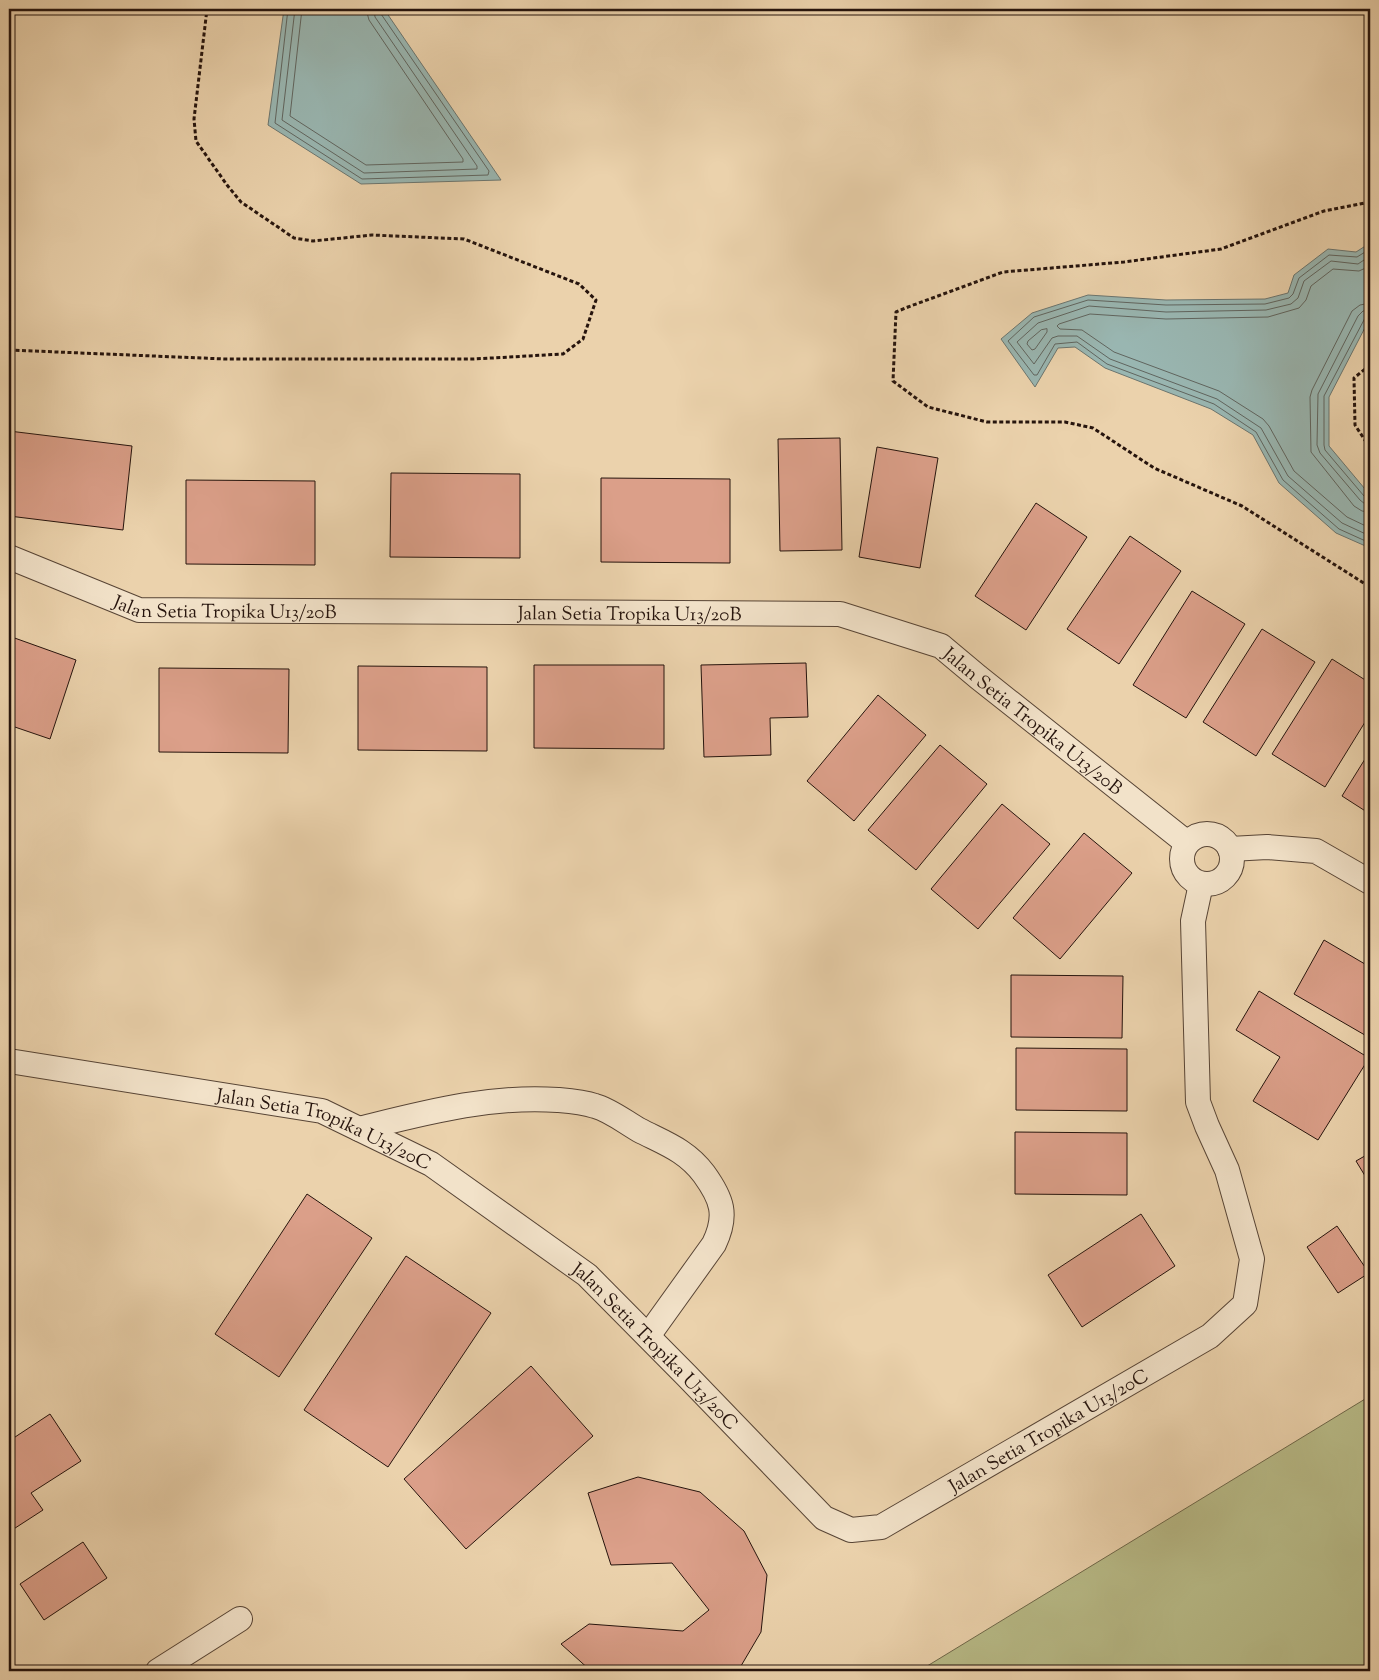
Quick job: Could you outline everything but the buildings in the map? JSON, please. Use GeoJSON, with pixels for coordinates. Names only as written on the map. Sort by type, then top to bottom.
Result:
{"type":"FeatureCollection","features":[{"type":"Feature","properties":{"kind":"street","name":"Jalan Setia Tropika U13/20B"},"geometry":{"type":"LineString","coordinates":[[9,557],[139,610],[840,614],[941,646],[1187,843]]}},
{"type":"Feature","properties":{"kind":"street"},"geometry":{"type":"LineString","coordinates":[[1202,834],[1218,837],[1230,849],[1232,857],[1228,872],[1217,882],[1201,884],[1193,880],[1183,867],[1183,850],[1187,843],[1202,834]]}},
{"type":"Feature","properties":{"kind":"street"},"geometry":{"type":"LineString","coordinates":[[1230,849],[1267,847],[1316,852],[1370,882]]}},
{"type":"Feature","properties":{"kind":"street","name":"Jalan Setia Tropika U13/20C"},"geometry":{"type":"LineString","coordinates":[[9,1061],[322,1111],[431,1164],[587,1275],[824,1518],[851,1530],[881,1527],[1210,1336],[1245,1304],[1252,1259],[1227,1170],[1198,1102],[1193,921],[1201,884]]}},
{"type":"Feature","properties":{"kind":"street"},"geometry":{"type":"LineString","coordinates":[[359,1129],[465,1104],[534,1098],[597,1106],[638,1130],[677,1148],[698,1166],[715,1190],[721,1209],[721,1228],[714,1244],[648,1336]]}},
{"type":"Feature","properties":{"kind":"street"},"geometry":{"type":"LineString","coordinates":[[158,1671],[240,1619]]}},
{"type":"Feature","properties":{"kind":"path"},"geometry":{"type":"LineString","coordinates":[[9,350],[225,359],[474,359],[563,354],[583,339],[596,300],[579,284],[464,239],[372,235],[313,242],[294,238],[241,202],[196,141],[194,119],[207,9]]}},
{"type":"Feature","properties":{"kind":"path"},"geometry":{"type":"LineString","coordinates":[[1370,202],[1324,211],[1222,249],[1124,262],[1003,272],[917,304],[896,312],[893,381],[928,407],[987,422],[1065,422],[1093,428],[1154,468],[1242,506],[1370,587]]}},
{"type":"Feature","properties":{"kind":"path"},"geometry":{"type":"LineString","coordinates":[[1370,365],[1354,378],[1355,425],[1370,448]]}},
{"type":"Feature","properties":{"kind":"green space"},"geometry":{"type":"Polygon","coordinates":[[[1370,1396],[1370,1671],[919,1671],[1370,1396]]]}},
{"type":"Feature","properties":{"kind":"water"},"geometry":{"type":"Polygon","coordinates":[[[284,9],[384,9],[501,180],[361,184],[268,125],[284,9]]]}},
{"type":"Feature","properties":{"kind":"water"},"geometry":{"type":"Polygon","coordinates":[[[1370,243],[1370,318],[1329,397],[1329,446],[1370,495],[1370,548],[1336,533],[1279,483],[1253,435],[1211,409],[1105,368],[1075,347],[1058,348],[1035,387],[1001,339],[1032,313],[1088,295],[1166,300],[1265,299],[1288,293],[1294,275],[1328,249],[1356,252],[1370,243]]]}}]}
